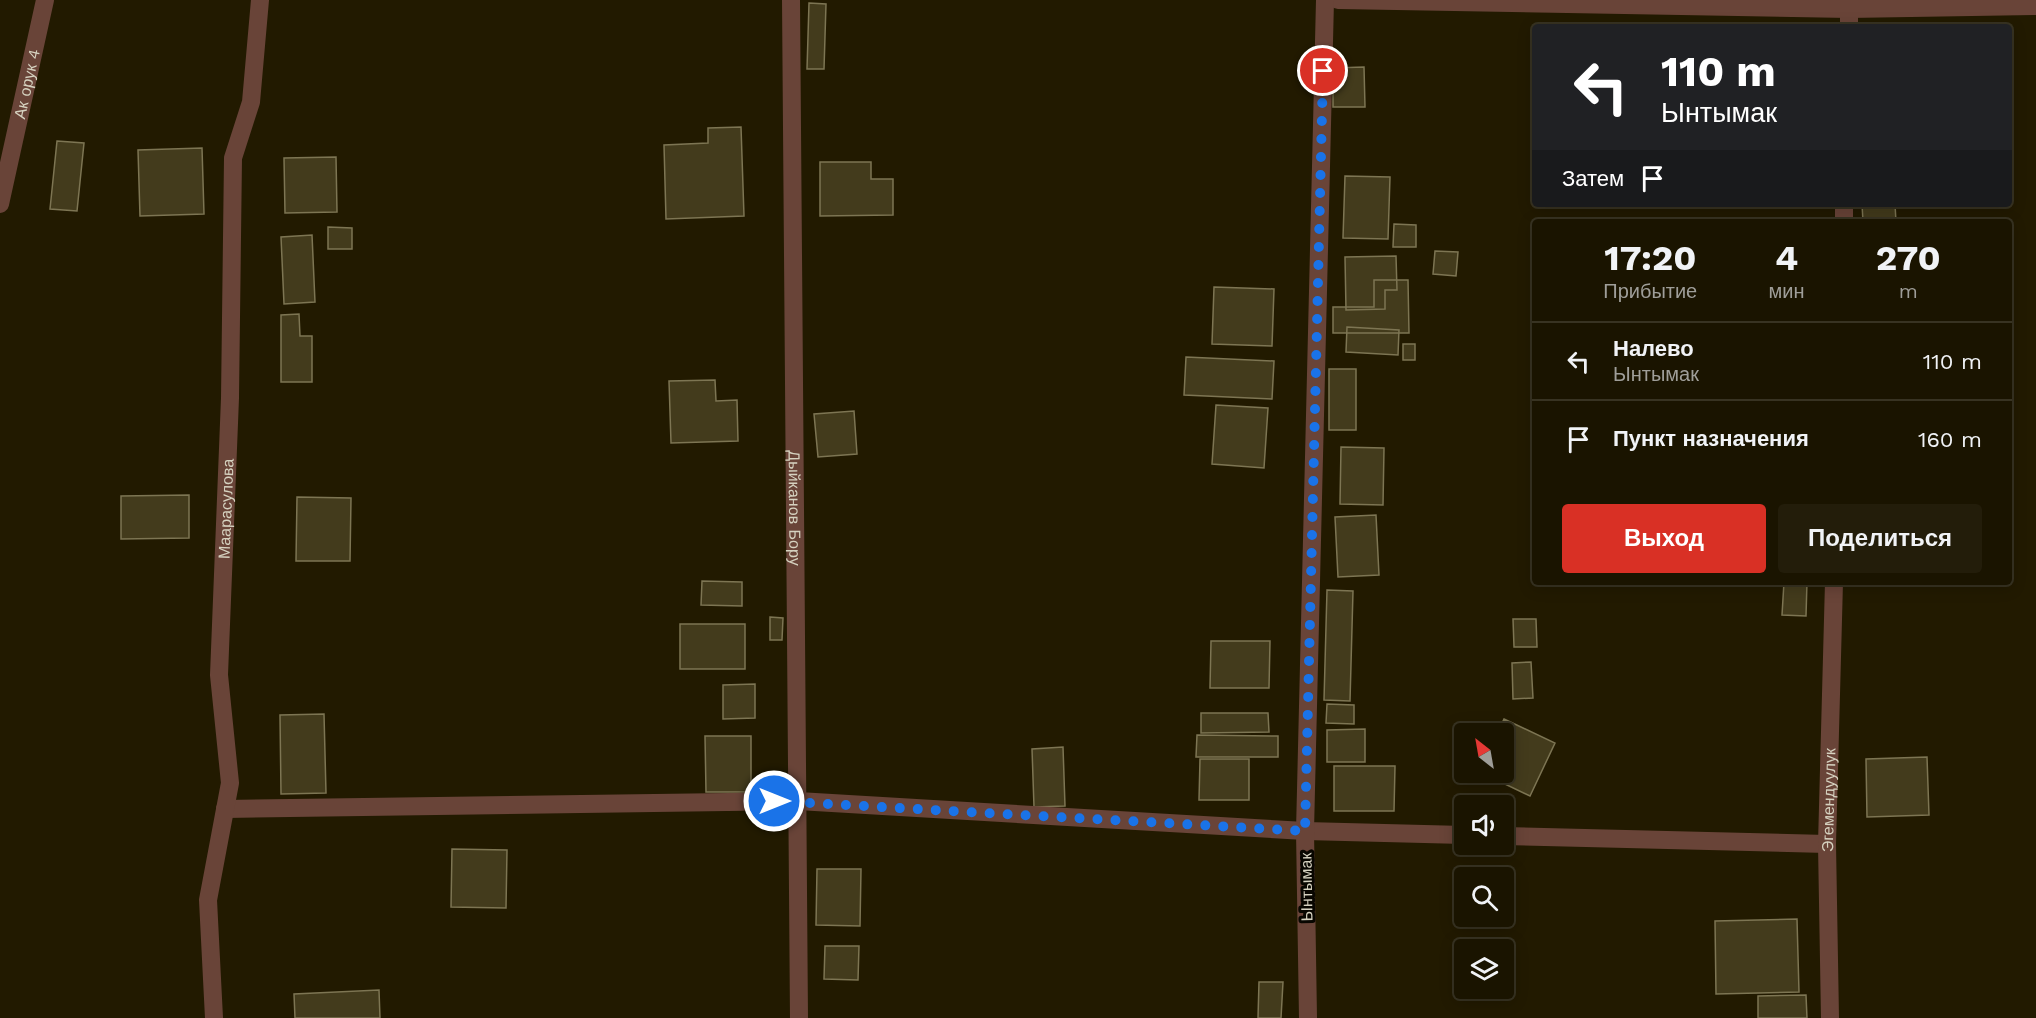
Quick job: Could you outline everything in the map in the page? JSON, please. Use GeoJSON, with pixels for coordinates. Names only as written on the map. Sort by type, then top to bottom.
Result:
{"type":"FeatureCollection","features":[{"type":"Feature","properties":{"kind":"street","name":"Ак орук 4"},"geometry":{"type":"LineString","coordinates":[[0,204],[45,0]]}},
{"type":"Feature","properties":{"kind":"street","name":"Маарасулова"},"geometry":{"type":"LineString","coordinates":[[214,1018],[208,900],[230,783],[219,675],[230,398],[233,158],[251,102],[260,0]]}},
{"type":"Feature","properties":{"kind":"street","name":"Дыйканов Бору"},"geometry":{"type":"LineString","coordinates":[[791,0],[799,1018]]}},
{"type":"Feature","properties":{"kind":"street","name":"Ынтымак"},"geometry":{"type":"LineString","coordinates":[[1308,1018],[1305,831],[1325,0]]}},
{"type":"Feature","properties":{"kind":"street"},"geometry":{"type":"LineString","coordinates":[[1338,0],[1849,12],[2036,6]]}},
{"type":"Feature","properties":{"kind":"street","name":"Эгемендуулук"},"geometry":{"type":"LineString","coordinates":[[1830,1018],[1827,844],[1834,585]]}},
{"type":"Feature","properties":{"kind":"street"},"geometry":{"type":"LineString","coordinates":[[225,809],[798,801],[1305,831],[1454,835]]}},
{"type":"Feature","properties":{"kind":"street"},"geometry":{"type":"LineString","coordinates":[[1514,836],[1827,844]]}},
{"type":"Feature","properties":{"kind":"building"},"geometry":{"type":"Polygon","coordinates":[[[809,3],[826,4],[824,69],[807,69],[809,3]]]}},
{"type":"Feature","properties":{"kind":"building"},"geometry":{"type":"Polygon","coordinates":[[[1364,67],[1365,107],[1333,107],[1333,68],[1364,67]]]}},
{"type":"Feature","properties":{"kind":"building"},"geometry":{"type":"Polygon","coordinates":[[[741,127],[744,216],[666,219],[664,145],[708,143],[708,128],[741,127]]]}},
{"type":"Feature","properties":{"kind":"building"},"geometry":{"type":"Polygon","coordinates":[[[57,141],[84,143],[77,211],[50,209],[57,141]]]}},
{"type":"Feature","properties":{"kind":"building"},"geometry":{"type":"Polygon","coordinates":[[[202,148],[204,214],[140,216],[138,150],[202,148]]]}},
{"type":"Feature","properties":{"kind":"building"},"geometry":{"type":"Polygon","coordinates":[[[336,157],[337,212],[285,213],[284,158],[336,157]]]}},
{"type":"Feature","properties":{"kind":"building"},"geometry":{"type":"Polygon","coordinates":[[[820,162],[871,162],[871,179],[893,179],[893,215],[820,216],[820,162]]]}},
{"type":"Feature","properties":{"kind":"building"},"geometry":{"type":"Polygon","coordinates":[[[1345,176],[1390,177],[1388,239],[1343,238],[1345,176]]]}},
{"type":"Feature","properties":{"kind":"building"},"geometry":{"type":"Polygon","coordinates":[[[1862,207],[1895,207],[1896,219],[1863,219],[1862,207]]]}},
{"type":"Feature","properties":{"kind":"building"},"geometry":{"type":"Polygon","coordinates":[[[1394,224],[1416,225],[1416,247],[1393,247],[1394,224]]]}},
{"type":"Feature","properties":{"kind":"building"},"geometry":{"type":"Polygon","coordinates":[[[328,227],[352,228],[352,249],[328,249],[328,227]]]}},
{"type":"Feature","properties":{"kind":"building"},"geometry":{"type":"Polygon","coordinates":[[[312,235],[315,302],[284,304],[281,237],[312,235]]]}},
{"type":"Feature","properties":{"kind":"building"},"geometry":{"type":"Polygon","coordinates":[[[1435,251],[1458,252],[1456,276],[1433,274],[1435,251]]]}},
{"type":"Feature","properties":{"kind":"building"},"geometry":{"type":"Polygon","coordinates":[[[1396,256],[1397,290],[1385,290],[1385,309],[1346,310],[1345,257],[1396,256]]]}},
{"type":"Feature","properties":{"kind":"building"},"geometry":{"type":"Polygon","coordinates":[[[1374,280],[1408,280],[1409,333],[1333,333],[1333,307],[1374,307],[1374,280]]]}},
{"type":"Feature","properties":{"kind":"building"},"geometry":{"type":"Polygon","coordinates":[[[1214,287],[1274,289],[1272,346],[1212,344],[1214,287]]]}},
{"type":"Feature","properties":{"kind":"building"},"geometry":{"type":"Polygon","coordinates":[[[299,314],[300,336],[312,336],[312,382],[281,382],[281,315],[299,314]]]}},
{"type":"Feature","properties":{"kind":"building"},"geometry":{"type":"Polygon","coordinates":[[[1347,327],[1399,330],[1398,355],[1346,352],[1347,327]]]}},
{"type":"Feature","properties":{"kind":"building"},"geometry":{"type":"Polygon","coordinates":[[[1403,344],[1415,344],[1415,360],[1403,360],[1403,344]]]}},
{"type":"Feature","properties":{"kind":"building"},"geometry":{"type":"Polygon","coordinates":[[[1186,357],[1274,361],[1272,399],[1184,395],[1186,357]]]}},
{"type":"Feature","properties":{"kind":"building"},"geometry":{"type":"Polygon","coordinates":[[[1329,369],[1356,369],[1356,430],[1329,430],[1329,369]]]}},
{"type":"Feature","properties":{"kind":"building"},"geometry":{"type":"Polygon","coordinates":[[[715,380],[716,401],[737,400],[738,441],[671,443],[669,381],[715,380]]]}},
{"type":"Feature","properties":{"kind":"building"},"geometry":{"type":"Polygon","coordinates":[[[1216,405],[1268,408],[1264,468],[1212,464],[1216,405]]]}},
{"type":"Feature","properties":{"kind":"building"},"geometry":{"type":"Polygon","coordinates":[[[854,411],[857,454],[818,457],[814,414],[854,411]]]}},
{"type":"Feature","properties":{"kind":"building"},"geometry":{"type":"Polygon","coordinates":[[[1341,447],[1384,448],[1383,505],[1340,504],[1341,447]]]}},
{"type":"Feature","properties":{"kind":"building"},"geometry":{"type":"Polygon","coordinates":[[[189,495],[189,538],[121,539],[121,496],[189,495]]]}},
{"type":"Feature","properties":{"kind":"building"},"geometry":{"type":"Polygon","coordinates":[[[297,497],[351,498],[350,561],[296,561],[297,497]]]}},
{"type":"Feature","properties":{"kind":"building"},"geometry":{"type":"Polygon","coordinates":[[[1376,515],[1379,575],[1338,577],[1335,517],[1376,515]]]}},
{"type":"Feature","properties":{"kind":"building"},"geometry":{"type":"Polygon","coordinates":[[[702,581],[742,582],[742,606],[701,605],[702,581]]]}},
{"type":"Feature","properties":{"kind":"building"},"geometry":{"type":"Polygon","coordinates":[[[1784,585],[1807,585],[1806,616],[1782,615],[1784,585]]]}},
{"type":"Feature","properties":{"kind":"building"},"geometry":{"type":"Polygon","coordinates":[[[1327,590],[1353,591],[1350,701],[1324,700],[1327,590]]]}},
{"type":"Feature","properties":{"kind":"building"},"geometry":{"type":"Polygon","coordinates":[[[770,617],[783,618],[782,640],[770,640],[770,617]]]}},
{"type":"Feature","properties":{"kind":"building"},"geometry":{"type":"Polygon","coordinates":[[[1513,619],[1536,619],[1537,647],[1514,647],[1513,619]]]}},
{"type":"Feature","properties":{"kind":"building"},"geometry":{"type":"Polygon","coordinates":[[[680,624],[745,624],[745,669],[680,669],[680,624]]]}},
{"type":"Feature","properties":{"kind":"building"},"geometry":{"type":"Polygon","coordinates":[[[1211,641],[1270,641],[1269,688],[1210,688],[1211,641]]]}},
{"type":"Feature","properties":{"kind":"building"},"geometry":{"type":"Polygon","coordinates":[[[1531,662],[1533,698],[1513,699],[1512,663],[1531,662]]]}},
{"type":"Feature","properties":{"kind":"building"},"geometry":{"type":"Polygon","coordinates":[[[755,684],[755,718],[723,719],[723,685],[755,684]]]}},
{"type":"Feature","properties":{"kind":"building"},"geometry":{"type":"Polygon","coordinates":[[[1327,704],[1354,705],[1354,724],[1326,723],[1327,704]]]}},
{"type":"Feature","properties":{"kind":"building"},"geometry":{"type":"Polygon","coordinates":[[[1201,713],[1268,713],[1269,732],[1201,733],[1201,713]]]}},
{"type":"Feature","properties":{"kind":"building"},"geometry":{"type":"Polygon","coordinates":[[[324,714],[326,793],[281,794],[280,715],[324,714]]]}},
{"type":"Feature","properties":{"kind":"building"},"geometry":{"type":"Polygon","coordinates":[[[1514,724],[1555,743],[1530,796],[1503,783],[1514,783],[1514,724]]]}},
{"type":"Feature","properties":{"kind":"building"},"geometry":{"type":"Polygon","coordinates":[[[1365,729],[1365,762],[1327,762],[1327,730],[1365,729]]]}},
{"type":"Feature","properties":{"kind":"building"},"geometry":{"type":"Polygon","coordinates":[[[1197,735],[1278,736],[1278,757],[1196,757],[1197,735]]]}},
{"type":"Feature","properties":{"kind":"building"},"geometry":{"type":"Polygon","coordinates":[[[705,736],[751,736],[751,792],[706,792],[705,736]]]}},
{"type":"Feature","properties":{"kind":"building"},"geometry":{"type":"Polygon","coordinates":[[[1063,747],[1065,806],[1034,807],[1032,749],[1063,747]]]}},
{"type":"Feature","properties":{"kind":"building"},"geometry":{"type":"Polygon","coordinates":[[[1927,757],[1929,815],[1867,817],[1866,759],[1927,757]]]}},
{"type":"Feature","properties":{"kind":"building"},"geometry":{"type":"Polygon","coordinates":[[[1200,759],[1249,759],[1249,800],[1199,800],[1200,759]]]}},
{"type":"Feature","properties":{"kind":"building"},"geometry":{"type":"Polygon","coordinates":[[[1334,766],[1395,766],[1394,811],[1334,811],[1334,766]]]}},
{"type":"Feature","properties":{"kind":"building"},"geometry":{"type":"Polygon","coordinates":[[[452,849],[507,850],[506,908],[451,907],[452,849]]]}},
{"type":"Feature","properties":{"kind":"building"},"geometry":{"type":"Polygon","coordinates":[[[817,869],[861,869],[860,926],[816,925],[817,869]]]}},
{"type":"Feature","properties":{"kind":"building"},"geometry":{"type":"Polygon","coordinates":[[[1797,919],[1799,992],[1716,994],[1715,921],[1797,919]]]}},
{"type":"Feature","properties":{"kind":"building"},"geometry":{"type":"Polygon","coordinates":[[[825,946],[859,946],[858,980],[824,979],[825,946]]]}},
{"type":"Feature","properties":{"kind":"building"},"geometry":{"type":"Polygon","coordinates":[[[1259,982],[1283,982],[1281,1018],[1258,1018],[1259,982]]]}},
{"type":"Feature","properties":{"kind":"building"},"geometry":{"type":"Polygon","coordinates":[[[379,990],[380,1018],[295,1018],[294,994],[379,990]]]}},
{"type":"Feature","properties":{"kind":"building"},"geometry":{"type":"Polygon","coordinates":[[[1806,995],[1807,1018],[1758,1018],[1758,996],[1806,995]]]}},
{"type":"Feature","properties":{"kind":"route"},"geometry":{"type":"LineString","coordinates":[[774,801],[1305,831],[1323,71]]}}]}
